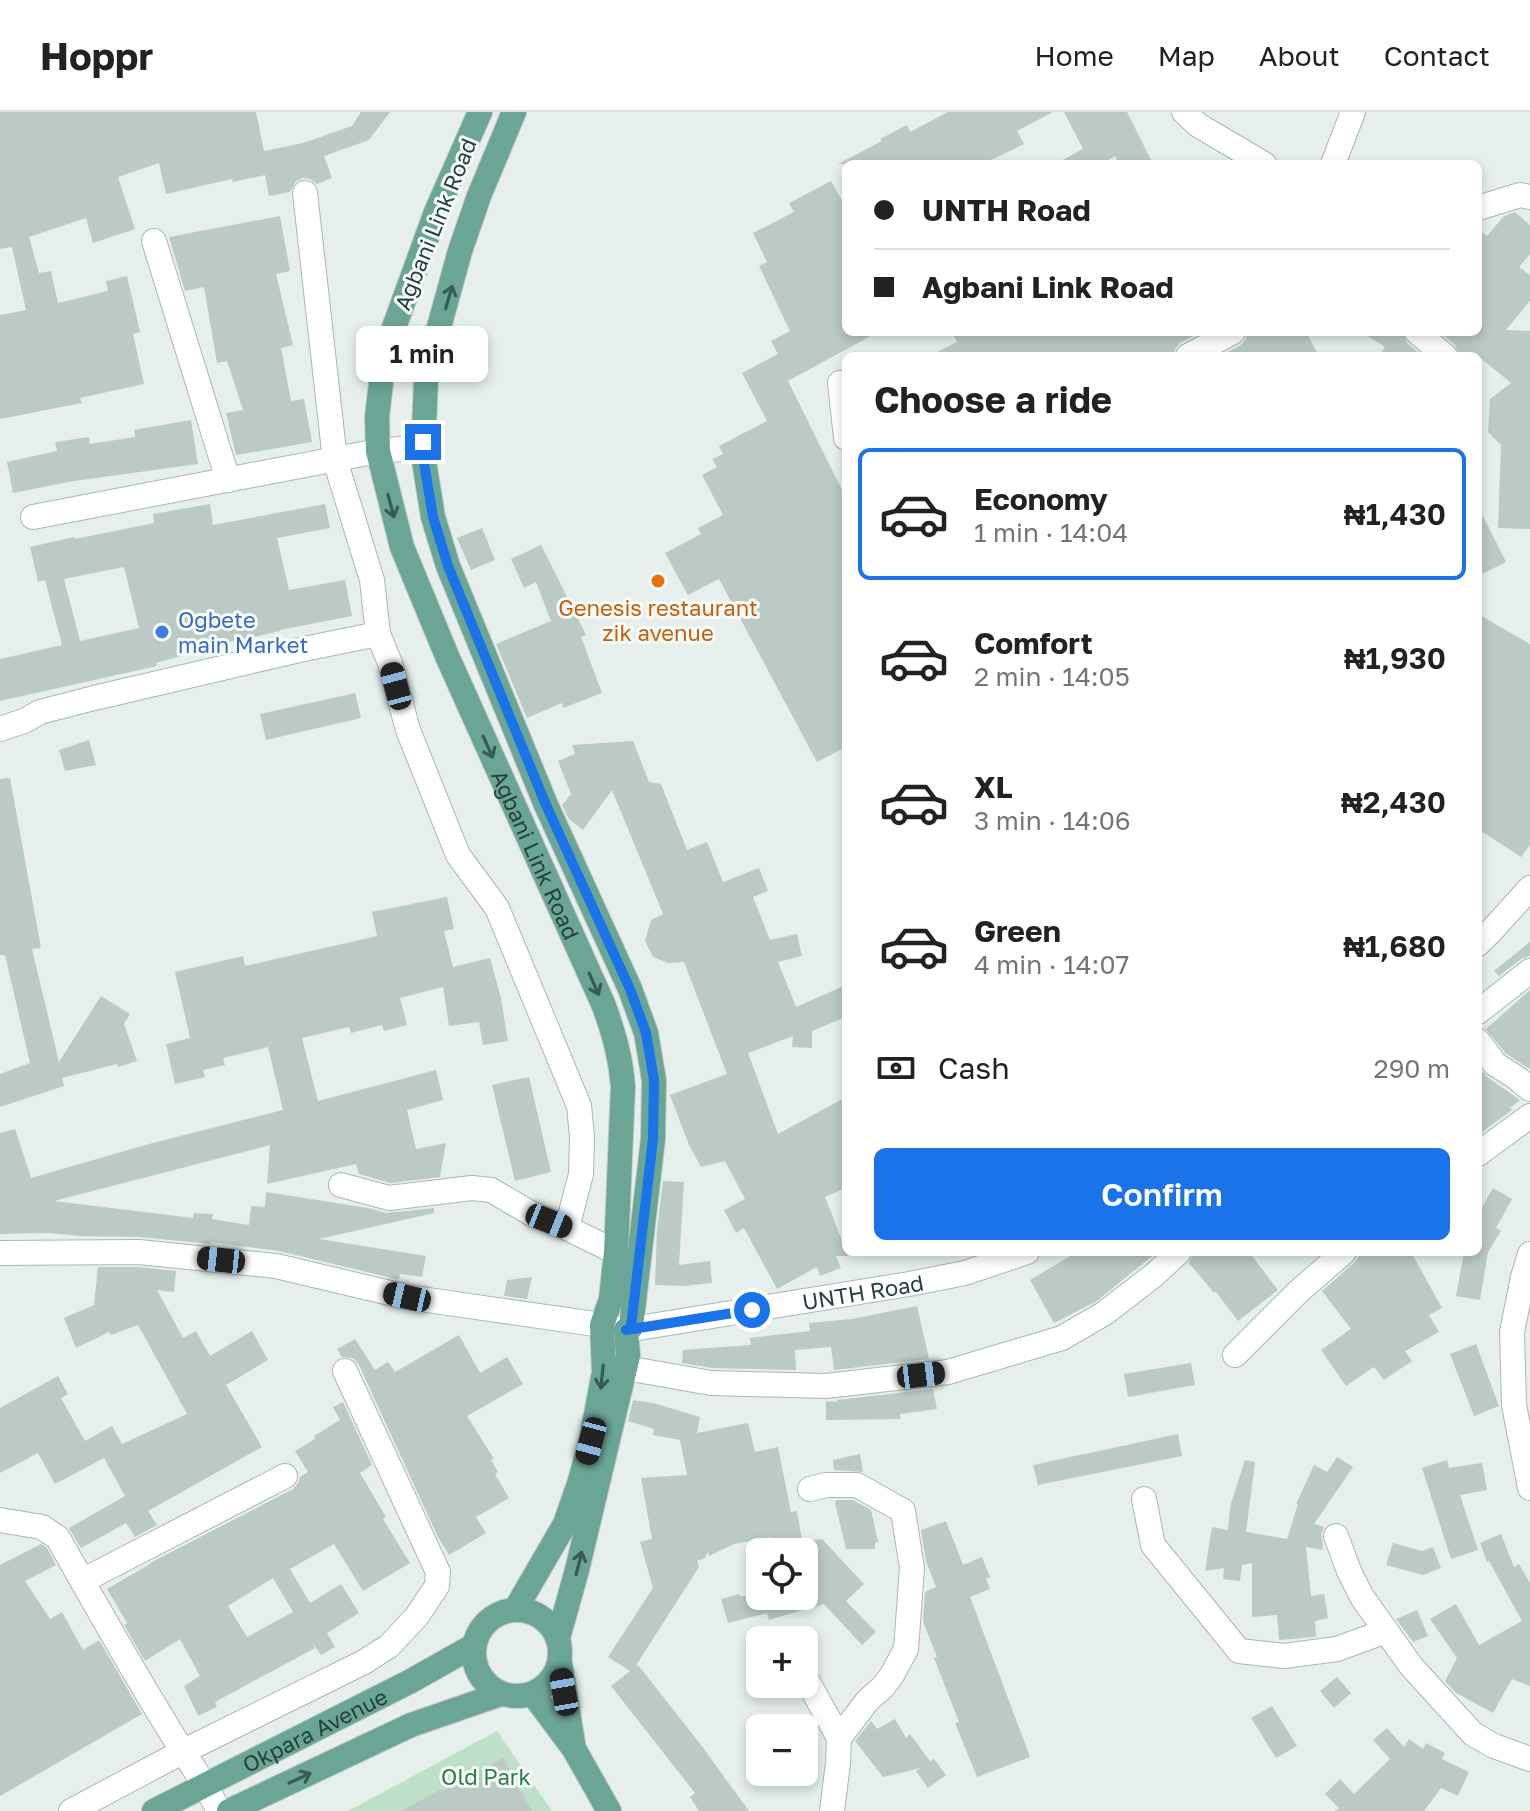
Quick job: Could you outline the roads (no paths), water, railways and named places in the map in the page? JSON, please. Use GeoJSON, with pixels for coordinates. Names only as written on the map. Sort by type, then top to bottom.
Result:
{"type":"FeatureCollection","features":[{"type":"Feature","properties":{"kind":"main road","name":"Agbani Link Road"},"geometry":{"type":"LineString","coordinates":[[480,112],[436,212],[388,344],[377,417],[378,451],[405,555],[604,1006],[616,1039],[623,1087],[616,1252],[611,1299],[602,1325],[604,1372],[591,1441],[565,1524],[515,1610]]}},
{"type":"Feature","properties":{"kind":"main road","name":"Agbani Link Road"},"geometry":{"type":"LineString","coordinates":[[514,112],[460,251],[426,381],[423,447],[433,517],[448,566],[546,805],[630,989],[646,1033],[654,1080],[653,1139],[631,1327],[626,1330],[626,1368],[558,1638]]}},
{"type":"Feature","properties":{"kind":"main road"},"geometry":{"type":"LineString","coordinates":[[560,1663],[547,1685],[533,1694],[517,1697],[501,1694],[478,1675],[473,1661],[473,1646],[478,1632],[500,1613],[515,1610],[529,1612],[552,1627],[558,1638],[574,1749]]}},
{"type":"Feature","properties":{"kind":"main road","name":"Okpara Avenue"},"geometry":{"type":"LineString","coordinates":[[154,1811],[411,1681],[473,1646]]}},
{"type":"Feature","properties":{"kind":"main road","name":"Okpara Avenue"},"geometry":{"type":"LineString","coordinates":[[229,1811],[411,1725],[501,1694]]}},
{"type":"Feature","properties":{"kind":"main road"},"geometry":{"type":"LineString","coordinates":[[533,1694],[574,1749],[609,1811]]}},
{"type":"Feature","properties":{"kind":"street"},"geometry":{"type":"LineString","coordinates":[[1184,112],[1198,125],[1257,160]]}},
{"type":"Feature","properties":{"kind":"street"},"geometry":{"type":"LineString","coordinates":[[1335,160],[1353,112]]}},
{"type":"Feature","properties":{"kind":"street"},"geometry":{"type":"LineString","coordinates":[[305,193],[335,460],[372,580],[378,634],[390,663],[408,730],[458,855],[497,908],[579,1106],[581,1174],[567,1228]]}},
{"type":"Feature","properties":{"kind":"street"},"geometry":{"type":"LineString","coordinates":[[1482,207],[1520,195],[1530,197]]}},
{"type":"Feature","properties":{"kind":"street"},"geometry":{"type":"LineString","coordinates":[[154,241],[228,480]]}},
{"type":"Feature","properties":{"kind":"street"},"geometry":{"type":"LineString","coordinates":[[1196,352],[1226,336]]}},
{"type":"Feature","properties":{"kind":"street"},"geometry":{"type":"LineString","coordinates":[[1422,336],[1440,352]]}},
{"type":"Feature","properties":{"kind":"street"},"geometry":{"type":"LineString","coordinates":[[840,383],[842,401]]}},
{"type":"Feature","properties":{"kind":"street"},"geometry":{"type":"LineString","coordinates":[[33,517],[378,451],[423,447]]}},
{"type":"Feature","properties":{"kind":"street"},"geometry":{"type":"LineString","coordinates":[[0,729],[40,712],[94,698],[378,634]]}},
{"type":"Feature","properties":{"kind":"street"},"geometry":{"type":"LineString","coordinates":[[1482,940],[1530,888]]}},
{"type":"Feature","properties":{"kind":"street"},"geometry":{"type":"LineString","coordinates":[[1482,1009],[1530,971]]}},
{"type":"Feature","properties":{"kind":"street"},"geometry":{"type":"LineString","coordinates":[[1482,1046],[1495,1064],[1530,1089]]}},
{"type":"Feature","properties":{"kind":"street"},"geometry":{"type":"LineString","coordinates":[[1482,1151],[1530,1116]]}},
{"type":"Feature","properties":{"kind":"street"},"geometry":{"type":"LineString","coordinates":[[341,1185],[389,1198],[472,1188],[491,1190],[532,1214],[639,1263]]}},
{"type":"Feature","properties":{"kind":"street","name":"UNTH Road"},"geometry":{"type":"LineString","coordinates":[[0,1253],[139,1252],[276,1266],[407,1297],[626,1330],[909,1284],[965,1273],[1015,1256]]}},
{"type":"Feature","properties":{"kind":"street"},"geometry":{"type":"LineString","coordinates":[[1530,1254],[1512,1332],[1514,1405],[1530,1488]]}},
{"type":"Feature","properties":{"kind":"street"},"geometry":{"type":"LineString","coordinates":[[626,1368],[711,1383],[826,1386],[948,1372],[1062,1338],[1105,1313],[1175,1256]]}},
{"type":"Feature","properties":{"kind":"street"},"geometry":{"type":"LineString","coordinates":[[1235,1355],[1339,1256]]}},
{"type":"Feature","properties":{"kind":"street"},"geometry":{"type":"LineString","coordinates":[[71,1811],[364,1662],[389,1646],[417,1616],[437,1586],[438,1572],[345,1371]]}},
{"type":"Feature","properties":{"kind":"street"},"geometry":{"type":"LineString","coordinates":[[82,1581],[285,1476]]}},
{"type":"Feature","properties":{"kind":"street"},"geometry":{"type":"LineString","coordinates":[[810,1489],[826,1485],[857,1485],[903,1511],[911,1554],[906,1649],[883,1687],[868,1700],[839,1738]]}},
{"type":"Feature","properties":{"kind":"street"},"geometry":{"type":"LineString","coordinates":[[1144,1499],[1153,1545],[1239,1651],[1284,1656],[1337,1649],[1386,1631]]}},
{"type":"Feature","properties":{"kind":"street"},"geometry":{"type":"LineString","coordinates":[[0,1520],[42,1527],[58,1538],[117,1643],[219,1811]]}},
{"type":"Feature","properties":{"kind":"street"},"geometry":{"type":"LineString","coordinates":[[1336,1536],[1362,1597],[1411,1666],[1473,1734],[1494,1746],[1530,1759]]}},
{"type":"Feature","properties":{"kind":"street"},"geometry":{"type":"LineString","coordinates":[[817,1698],[839,1738],[832,1811]]}},
{"type":"Feature","properties":{"kind":"place","name":"Genesis restaurant zik avenue"},"geometry":{"type":"Point","coordinates":[658,581]}},
{"type":"Feature","properties":{"kind":"place","name":"Ogbete main Market"},"geometry":{"type":"Point","coordinates":[162,632]}},
{"type":"Feature","properties":{"kind":"park label","name":"Old Park"},"geometry":{"type":"Point","coordinates":[486,1776]}}]}
